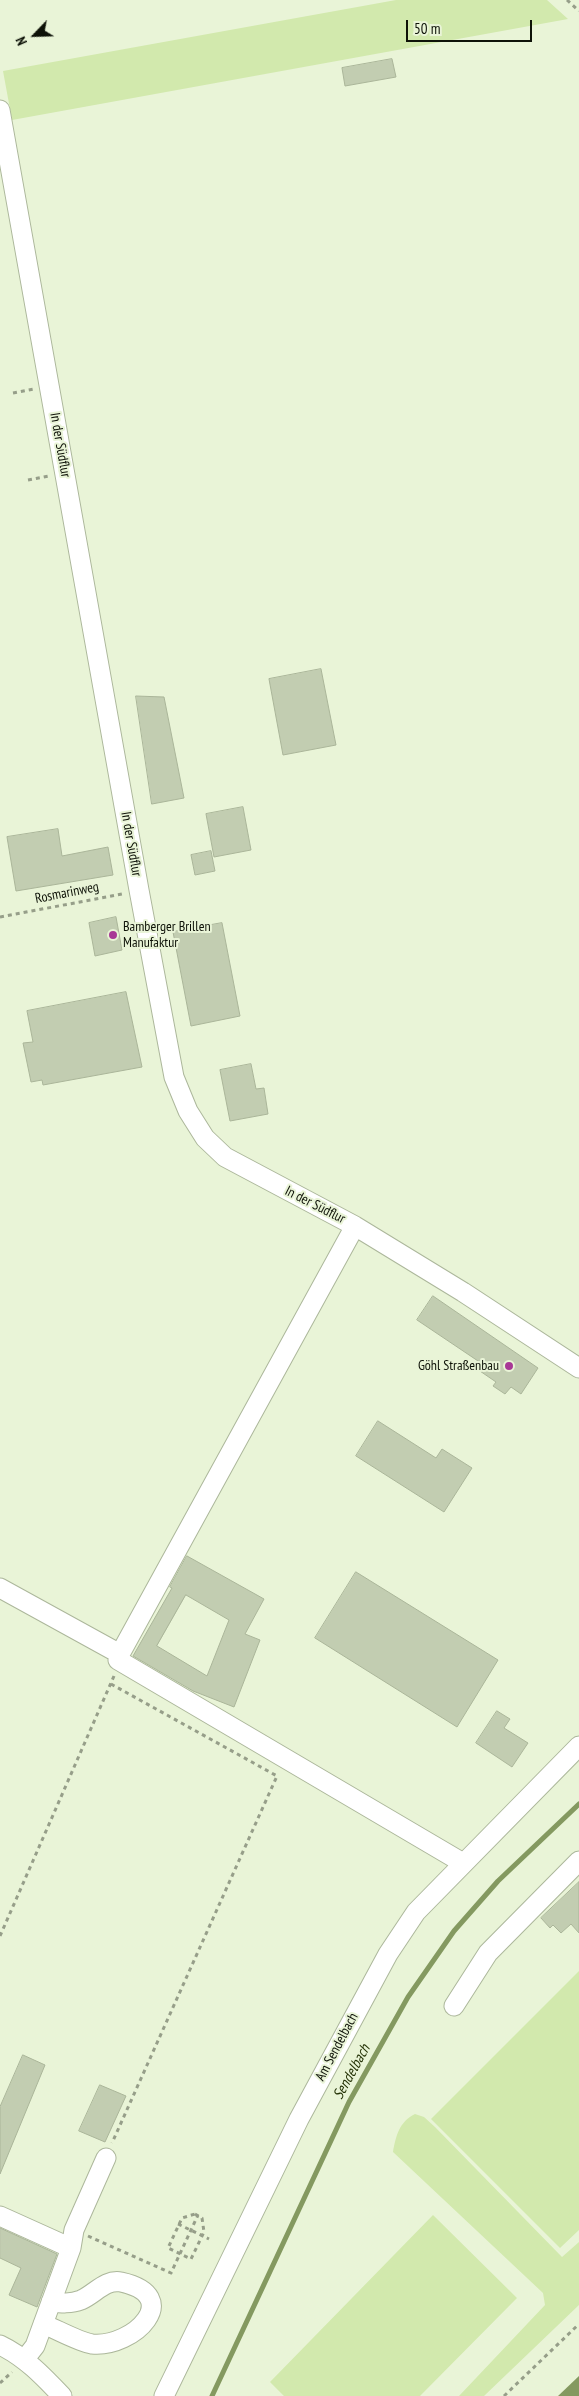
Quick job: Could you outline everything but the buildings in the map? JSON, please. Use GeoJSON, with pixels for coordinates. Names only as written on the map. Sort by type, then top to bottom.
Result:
{"type":"FeatureCollection","features":[{"type":"Feature","properties":{"kind":"street","name":"In der Südflur"},"geometry":{"type":"LineString","coordinates":[[0,110],[5,161],[174,1077],[188,1111],[201,1131],[225,1157],[355,1226],[463,1292],[579,1368]]}},
{"type":"Feature","properties":{"kind":"street"},"geometry":{"type":"LineString","coordinates":[[119,1657],[355,1226]]}},
{"type":"Feature","properties":{"kind":"street"},"geometry":{"type":"LineString","coordinates":[[0,1588],[463,1863]]}},
{"type":"Feature","properties":{"kind":"street","name":"Am Sendelbach"},"geometry":{"type":"LineString","coordinates":[[164,2396],[299,2119],[388,1954],[416,1912],[579,1746]]}},
{"type":"Feature","properties":{"kind":"street"},"geometry":{"type":"LineString","coordinates":[[454,2006],[488,1952],[579,1861]]}},
{"type":"Feature","properties":{"kind":"street"},"geometry":{"type":"LineString","coordinates":[[24,2360],[34,2346],[43,2324],[72,2239],[106,2158]]}},
{"type":"Feature","properties":{"kind":"street"},"geometry":{"type":"LineString","coordinates":[[0,2216],[72,2239]]}},
{"type":"Feature","properties":{"kind":"street"},"geometry":{"type":"LineString","coordinates":[[43,2324],[92,2344],[117,2341],[132,2334],[147,2322],[152,2309],[151,2299],[146,2293],[123,2282],[113,2281],[80,2301],[67,2303],[51,2302]]}},
{"type":"Feature","properties":{"kind":"street"},"geometry":{"type":"LineString","coordinates":[[0,2345],[24,2360],[62,2396]]}},
{"type":"Feature","properties":{"kind":"path"},"geometry":{"type":"LineString","coordinates":[[567,0],[579,11]]}},
{"type":"Feature","properties":{"kind":"path"},"geometry":{"type":"LineString","coordinates":[[13,393],[35,389]]}},
{"type":"Feature","properties":{"kind":"path","name":"Rosmarinweg"},"geometry":{"type":"LineString","coordinates":[[0,917],[139,890]]}},
{"type":"Feature","properties":{"kind":"path"},"geometry":{"type":"LineString","coordinates":[[0,1936],[111,1684],[119,1657]]}},
{"type":"Feature","properties":{"kind":"path"},"geometry":{"type":"LineString","coordinates":[[106,2158],[276,1776],[111,1684]]}},
{"type":"Feature","properties":{"kind":"path"},"geometry":{"type":"LineString","coordinates":[[186,2215],[198,2215],[203,2222],[203,2236],[192,2259],[168,2248],[178,2224],[186,2215]]}},
{"type":"Feature","properties":{"kind":"path"},"geometry":{"type":"LineString","coordinates":[[72,2239],[171,2273],[198,2215]]}},
{"type":"Feature","properties":{"kind":"path"},"geometry":{"type":"LineString","coordinates":[[178,2224],[209,2239]]}},
{"type":"Feature","properties":{"kind":"path"},"geometry":{"type":"LineString","coordinates":[[504,2396],[579,2324]]}},
{"type":"Feature","properties":{"kind":"shaded area"},"geometry":{"type":"Polygon","coordinates":[[[396,0],[547,0],[568,19],[12,120],[3,71],[396,0]]]}},
{"type":"Feature","properties":{"kind":"shaded area"},"geometry":{"type":"Polygon","coordinates":[[[579,1971],[579,2230],[560,2248],[431,2119],[579,1971]]]}},
{"type":"Feature","properties":{"kind":"shaded area"},"geometry":{"type":"Polygon","coordinates":[[[415,2114],[424,2117],[435,2127],[562,2257],[579,2242],[579,2305],[484,2396],[459,2396],[545,2305],[543,2293],[393,2152],[397,2135],[402,2125],[415,2114]]]}},
{"type":"Feature","properties":{"kind":"shaded area"},"geometry":{"type":"Polygon","coordinates":[[[433,2215],[517,2298],[420,2396],[284,2396],[270,2382],[433,2215]]]}},
{"type":"Feature","properties":{"kind":"shaded area"},"geometry":{"type":"Polygon","coordinates":[[[579,2376],[579,2396],[558,2396],[579,2376]]]}},
{"type":"Feature","properties":{"kind":"waterway","name":"Sendelbach"},"geometry":{"type":"LineString","coordinates":[[212,2396],[349,2102],[408,1997],[454,1931],[498,1881],[579,1804]]}},
{"type":"Feature","properties":{"kind":"place","name":"Bamberger Brillen Manufaktur"},"geometry":{"type":"Point","coordinates":[113,935]}},
{"type":"Feature","properties":{"kind":"place","name":"Göhl Straßenbau"},"geometry":{"type":"Point","coordinates":[509,1366]}}]}
